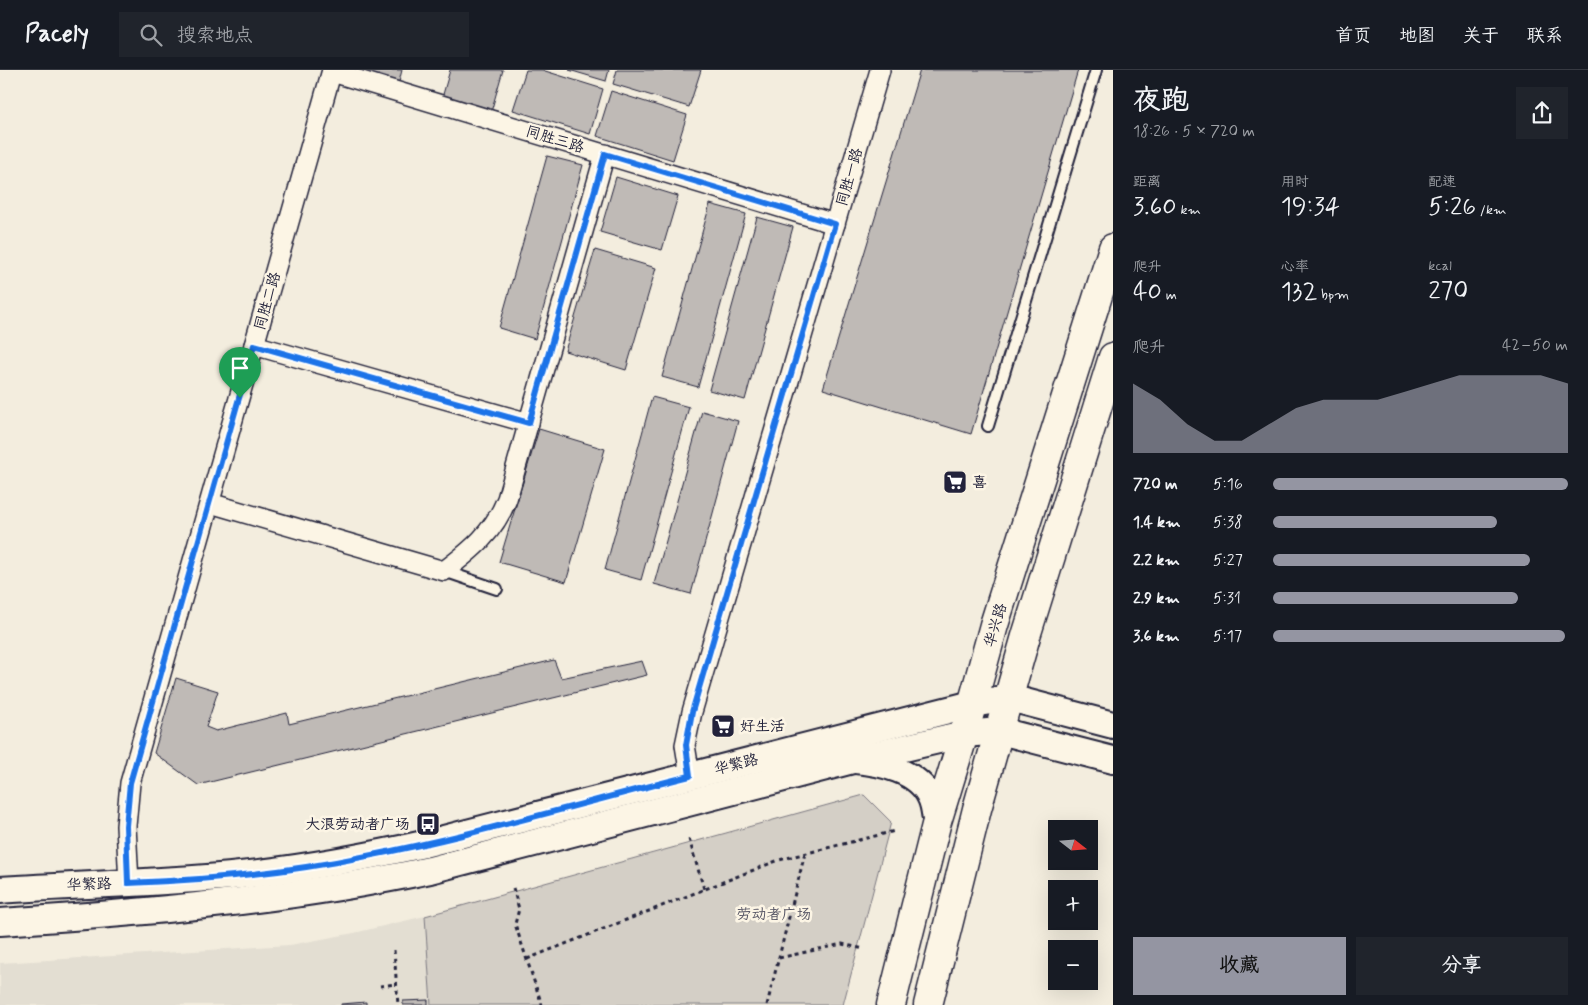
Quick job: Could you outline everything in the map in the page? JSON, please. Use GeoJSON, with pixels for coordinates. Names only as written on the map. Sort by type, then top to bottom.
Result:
{"type":"FeatureCollection","features":[{"type":"Feature","properties":{"kind":"main road","name":"华兴路"},"geometry":{"type":"LineString","coordinates":[[891,1005],[936,825],[1000,607],[1113,248]]}},
{"type":"Feature","properties":{"kind":"main road"},"geometry":{"type":"LineString","coordinates":[[928,1005],[977,809],[1010,698],[1026,636],[1113,357]]}},
{"type":"Feature","properties":{"kind":"main road","name":"华繁路"},"geometry":{"type":"LineString","coordinates":[[0,890],[259,873],[361,858],[424,844],[972,704],[1010,698],[1113,725]]}},
{"type":"Feature","properties":{"kind":"main road","name":"华繁路"},"geometry":{"type":"LineString","coordinates":[[0,922],[262,900],[366,884],[430,870],[853,760],[964,734],[1000,731],[1113,760]]}},
{"type":"Feature","properties":{"kind":"street","name":"同胜一路"},"geometry":{"type":"LineString","coordinates":[[690,776],[686,745],[692,712],[880,70]]}},
{"type":"Feature","properties":{"kind":"street","name":"同胜三路"},"geometry":{"type":"LineString","coordinates":[[332,71],[835,224]]}},
{"type":"Feature","properties":{"kind":"street","name":"同胜二路"},"geometry":{"type":"LineString","coordinates":[[128,883],[126,826],[130,783],[332,71]]}},
{"type":"Feature","properties":{"kind":"street"},"geometry":{"type":"LineString","coordinates":[[210,503],[444,571],[474,549],[501,515],[605,154]]}},
{"type":"Feature","properties":{"kind":"street"},"geometry":{"type":"LineString","coordinates":[[254,345],[529,423]]}},
{"type":"Feature","properties":{"kind":"street"},"geometry":{"type":"LineString","coordinates":[[853,760],[887,766],[916,781],[926,789],[931,799],[936,825]]}},
{"type":"Feature","properties":{"kind":"lane"},"geometry":{"type":"LineString","coordinates":[[988,426],[1096,70]]}},
{"type":"Feature","properties":{"kind":"lane"},"geometry":{"type":"LineString","coordinates":[[444,571],[496,589]]}},
{"type":"Feature","properties":{"kind":"path"},"geometry":{"type":"LineString","coordinates":[[527,959],[779,860],[895,831]]}},
{"type":"Feature","properties":{"kind":"path"},"geometry":{"type":"LineString","coordinates":[[689,839],[704,889]]}},
{"type":"Feature","properties":{"kind":"path"},"geometry":{"type":"LineString","coordinates":[[767,1005],[805,853]]}},
{"type":"Feature","properties":{"kind":"path"},"geometry":{"type":"LineString","coordinates":[[512,888],[519,909],[516,924],[542,1005]]}},
{"type":"Feature","properties":{"kind":"path"},"geometry":{"type":"LineString","coordinates":[[779,958],[842,944],[864,949]]}},
{"type":"Feature","properties":{"kind":"path"},"geometry":{"type":"LineString","coordinates":[[394,950],[398,1005]]}},
{"type":"Feature","properties":{"kind":"path"},"geometry":{"type":"LineString","coordinates":[[380,986],[397,984]]}},
{"type":"Feature","properties":{"kind":"shaded area"},"geometry":{"type":"Polygon","coordinates":[[[425,916],[431,1005],[0,1005],[0,963],[290,945],[354,933],[425,916]]]}},
{"type":"Feature","properties":{"kind":"green space","name":"劳动者广场"},"geometry":{"type":"Polygon","coordinates":[[[864,795],[891,822],[843,1005],[431,1005],[425,916],[864,795]]]}},
{"type":"Feature","properties":{"kind":"building"},"geometry":{"type":"Polygon","coordinates":[[[349,70],[402,70],[398,86],[349,70]]]}},
{"type":"Feature","properties":{"kind":"building"},"geometry":{"type":"Polygon","coordinates":[[[450,70],[503,70],[491,112],[442,98],[450,70]]]}},
{"type":"Feature","properties":{"kind":"building"},"geometry":{"type":"Polygon","coordinates":[[[526,70],[542,70],[603,89],[590,134],[513,110],[526,70]]]}},
{"type":"Feature","properties":{"kind":"building"},"geometry":{"type":"Polygon","coordinates":[[[569,70],[609,70],[606,81],[569,70]]]}},
{"type":"Feature","properties":{"kind":"building"},"geometry":{"type":"Polygon","coordinates":[[[617,70],[701,70],[689,107],[613,84],[617,70]]]}},
{"type":"Feature","properties":{"kind":"building"},"geometry":{"type":"Polygon","coordinates":[[[920,70],[1078,70],[971,434],[823,389],[920,70]]]}},
{"type":"Feature","properties":{"kind":"building"},"geometry":{"type":"Polygon","coordinates":[[[611,91],[687,115],[673,160],[597,136],[611,91]]]}},
{"type":"Feature","properties":{"kind":"building"},"geometry":{"type":"Polygon","coordinates":[[[547,156],[583,165],[535,339],[499,328],[547,156]]]}},
{"type":"Feature","properties":{"kind":"building"},"geometry":{"type":"Polygon","coordinates":[[[616,177],[678,196],[662,250],[600,232],[616,177]]]}},
{"type":"Feature","properties":{"kind":"building"},"geometry":{"type":"Polygon","coordinates":[[[710,204],[746,214],[698,387],[662,377],[710,204]]]}},
{"type":"Feature","properties":{"kind":"building"},"geometry":{"type":"Polygon","coordinates":[[[757,217],[793,227],[745,400],[709,390],[757,217]]]}},
{"type":"Feature","properties":{"kind":"building"},"geometry":{"type":"Polygon","coordinates":[[[595,250],[656,268],[626,370],[565,351],[595,250]]]}},
{"type":"Feature","properties":{"kind":"building"},"geometry":{"type":"Polygon","coordinates":[[[652,397],[689,407],[641,580],[605,570],[652,397]]]}},
{"type":"Feature","properties":{"kind":"building"},"geometry":{"type":"Polygon","coordinates":[[[702,411],[738,421],[691,594],[654,584],[702,411]]]}},
{"type":"Feature","properties":{"kind":"building"},"geometry":{"type":"Polygon","coordinates":[[[539,429],[605,449],[566,582],[499,562],[539,429]]]}},
{"type":"Feature","properties":{"kind":"building"},"geometry":{"type":"Polygon","coordinates":[[[554,660],[561,678],[642,661],[647,675],[198,785],[154,753],[176,678],[218,691],[206,727],[216,731],[287,713],[289,724],[554,660]]]}},
{"type":"Feature","properties":{"kind":"building"},"geometry":{"type":"Polygon","coordinates":[[[428,1000],[428,1005],[403,1005],[403,1001],[428,1000]]]}},
{"type":"Feature","properties":{"kind":"building"},"geometry":{"type":"Polygon","coordinates":[[[366,1002],[366,1005],[341,1005],[341,1004],[366,1002]]]}},
{"type":"Feature","properties":{"kind":"place","name":"喜"},"geometry":{"type":"Point","coordinates":[955,482]}},
{"type":"Feature","properties":{"kind":"place","name":"好生活"},"geometry":{"type":"Point","coordinates":[723,726]}},
{"type":"Feature","properties":{"kind":"place","name":"大浪劳动者广场"},"geometry":{"type":"Point","coordinates":[428,824]}},
{"type":"Feature","properties":{"kind":"route"},"geometry":{"type":"LineString","coordinates":[[605,154],[835,224],[692,712],[686,736],[686,756],[690,776],[424,844],[361,858],[259,873],[128,883],[126,826],[130,783],[157,696],[240,398],[254,345],[529,423],[605,154]]}}]}
